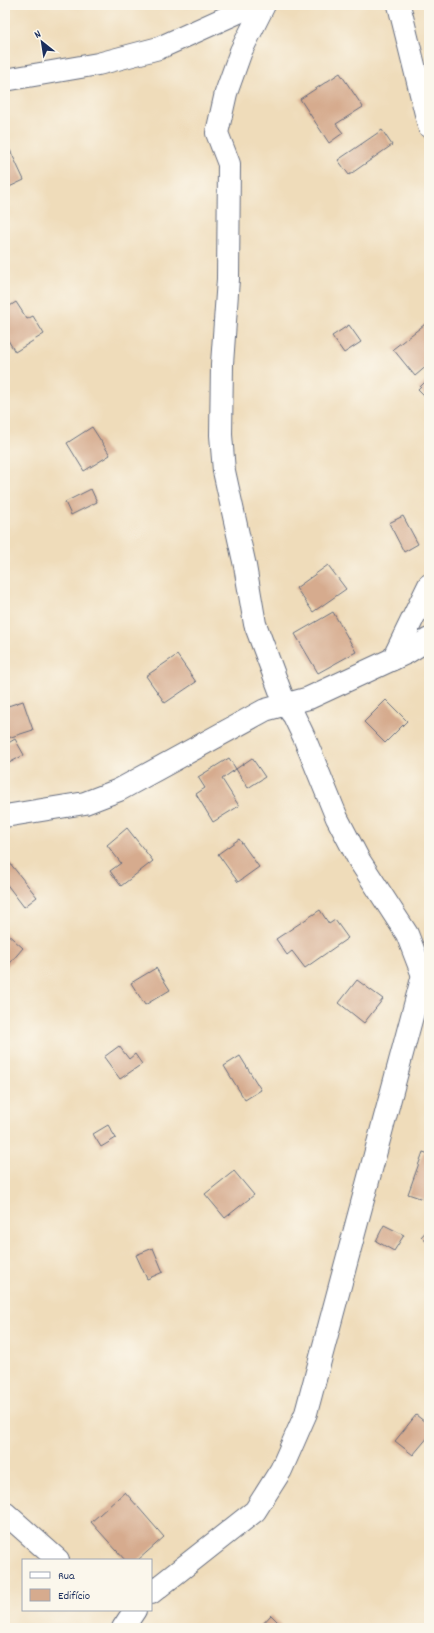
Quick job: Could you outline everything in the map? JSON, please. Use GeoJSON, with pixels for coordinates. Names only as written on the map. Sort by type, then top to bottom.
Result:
{"type":"FeatureCollection","features":[{"type":"Feature","properties":{"kind":"street"},"geometry":{"type":"LineString","coordinates":[[5,80],[98,64],[159,48],[254,5]]}},
{"type":"Feature","properties":{"kind":"street"},"geometry":{"type":"LineString","coordinates":[[152,1592],[255,1511],[281,1470],[306,1413],[426,983],[407,934],[360,860],[337,818],[304,737],[294,716],[285,704],[255,624],[245,566],[224,471],[221,435],[222,364],[228,279],[229,164],[217,132],[226,93],[241,51],[264,5]]}},
{"type":"Feature","properties":{"kind":"street"},"geometry":{"type":"LineString","coordinates":[[398,5],[429,126]]}},
{"type":"Feature","properties":{"kind":"street"},"geometry":{"type":"LineString","coordinates":[[393,659],[429,585]]}},
{"type":"Feature","properties":{"kind":"street"},"geometry":{"type":"LineString","coordinates":[[5,816],[85,803],[119,790],[265,710],[309,698],[393,659],[429,639]]}},
{"type":"Feature","properties":{"kind":"street"},"geometry":{"type":"LineString","coordinates":[[5,1513],[57,1559]]}},
{"type":"Feature","properties":{"kind":"building"},"geometry":{"type":"Polygon","coordinates":[[[340,73],[363,107],[336,124],[343,133],[329,143],[300,99],[340,73]]]}},
{"type":"Feature","properties":{"kind":"building"},"geometry":{"type":"Polygon","coordinates":[[[382,130],[392,145],[349,175],[338,160],[382,130]]]}},
{"type":"Feature","properties":{"kind":"building"},"geometry":{"type":"Polygon","coordinates":[[[10,150],[24,180],[5,189],[5,152],[10,150]]]}},
{"type":"Feature","properties":{"kind":"building"},"geometry":{"type":"Polygon","coordinates":[[[16,302],[27,319],[33,316],[44,334],[15,352],[5,335],[5,309],[16,302]]]}},
{"type":"Feature","properties":{"kind":"building"},"geometry":{"type":"Polygon","coordinates":[[[429,321],[429,364],[415,376],[393,349],[429,321]]]}},
{"type":"Feature","properties":{"kind":"building"},"geometry":{"type":"Polygon","coordinates":[[[349,325],[361,342],[344,353],[332,336],[349,325]]]}},
{"type":"Feature","properties":{"kind":"building"},"geometry":{"type":"Polygon","coordinates":[[[429,378],[429,400],[418,389],[429,378]]]}},
{"type":"Feature","properties":{"kind":"building"},"geometry":{"type":"Polygon","coordinates":[[[92,427],[110,455],[84,471],[67,443],[92,427]]]}},
{"type":"Feature","properties":{"kind":"building"},"geometry":{"type":"Polygon","coordinates":[[[91,489],[97,502],[71,515],[65,502],[91,489]]]}},
{"type":"Feature","properties":{"kind":"building"},"geometry":{"type":"Polygon","coordinates":[[[403,516],[418,544],[404,552],[389,523],[403,516]]]}},
{"type":"Feature","properties":{"kind":"building"},"geometry":{"type":"Polygon","coordinates":[[[328,565],[346,589],[313,612],[296,588],[328,565]]]}},
{"type":"Feature","properties":{"kind":"building"},"geometry":{"type":"Polygon","coordinates":[[[333,612],[356,652],[318,673],[295,634],[333,612]]]}},
{"type":"Feature","properties":{"kind":"building"},"geometry":{"type":"Polygon","coordinates":[[[177,655],[196,682],[165,703],[146,676],[177,655]]]}},
{"type":"Feature","properties":{"kind":"building"},"geometry":{"type":"Polygon","coordinates":[[[386,700],[407,721],[385,743],[364,722],[386,700]]]}},
{"type":"Feature","properties":{"kind":"building"},"geometry":{"type":"Polygon","coordinates":[[[23,701],[33,730],[5,739],[5,707],[23,701]]]}},
{"type":"Feature","properties":{"kind":"building"},"geometry":{"type":"Polygon","coordinates":[[[15,739],[24,755],[9,763],[5,756],[5,745],[15,739]]]}},
{"type":"Feature","properties":{"kind":"building"},"geometry":{"type":"Polygon","coordinates":[[[229,758],[236,769],[222,779],[239,806],[213,822],[196,794],[205,788],[198,777],[229,758]]]}},
{"type":"Feature","properties":{"kind":"building"},"geometry":{"type":"Polygon","coordinates":[[[252,758],[265,777],[248,788],[236,769],[252,758]]]}},
{"type":"Feature","properties":{"kind":"building"},"geometry":{"type":"Polygon","coordinates":[[[127,828],[153,861],[121,886],[110,871],[121,863],[107,845],[127,828]]]}},
{"type":"Feature","properties":{"kind":"building"},"geometry":{"type":"Polygon","coordinates":[[[239,839],[259,867],[238,882],[218,854],[239,839]]]}},
{"type":"Feature","properties":{"kind":"building"},"geometry":{"type":"Polygon","coordinates":[[[9,862],[37,897],[24,907],[5,882],[5,865],[9,862]]]}},
{"type":"Feature","properties":{"kind":"building"},"geometry":{"type":"Polygon","coordinates":[[[320,910],[329,924],[335,920],[348,938],[305,968],[292,951],[287,955],[276,939],[320,910]]]}},
{"type":"Feature","properties":{"kind":"building"},"geometry":{"type":"Polygon","coordinates":[[[5,932],[23,948],[5,969],[5,932]]]}},
{"type":"Feature","properties":{"kind":"building"},"geometry":{"type":"Polygon","coordinates":[[[156,968],[170,990],[145,1005],[131,983],[156,968]]]}},
{"type":"Feature","properties":{"kind":"building"},"geometry":{"type":"Polygon","coordinates":[[[357,980],[383,999],[364,1023],[339,1003],[357,980]]]}},
{"type":"Feature","properties":{"kind":"building"},"geometry":{"type":"Polygon","coordinates":[[[119,1046],[129,1059],[135,1054],[142,1064],[120,1079],[104,1057],[119,1046]]]}},
{"type":"Feature","properties":{"kind":"building"},"geometry":{"type":"Polygon","coordinates":[[[240,1056],[261,1090],[245,1100],[224,1066],[240,1056]]]}},
{"type":"Feature","properties":{"kind":"building"},"geometry":{"type":"Polygon","coordinates":[[[108,1125],[116,1138],[101,1147],[93,1134],[108,1125]]]}},
{"type":"Feature","properties":{"kind":"building"},"geometry":{"type":"Polygon","coordinates":[[[423,1152],[429,1154],[429,1201],[408,1194],[423,1152]]]}},
{"type":"Feature","properties":{"kind":"building"},"geometry":{"type":"Polygon","coordinates":[[[234,1171],[254,1195],[225,1218],[205,1194],[234,1171]]]}},
{"type":"Feature","properties":{"kind":"building"},"geometry":{"type":"Polygon","coordinates":[[[384,1225],[404,1235],[394,1251],[376,1241],[384,1225]]]}},
{"type":"Feature","properties":{"kind":"building"},"geometry":{"type":"Polygon","coordinates":[[[429,1228],[429,1244],[421,1237],[429,1228]]]}},
{"type":"Feature","properties":{"kind":"building"},"geometry":{"type":"Polygon","coordinates":[[[153,1248],[163,1272],[147,1279],[136,1255],[153,1248]]]}},
{"type":"Feature","properties":{"kind":"building"},"geometry":{"type":"Polygon","coordinates":[[[416,1415],[429,1425],[429,1436],[413,1455],[395,1441],[416,1415]]]}},
{"type":"Feature","properties":{"kind":"building"},"geometry":{"type":"Polygon","coordinates":[[[125,1492],[164,1537],[139,1559],[124,1559],[91,1522],[125,1492]]]}},
{"type":"Feature","properties":{"kind":"building"},"geometry":{"type":"Polygon","coordinates":[[[271,1615],[284,1628],[259,1628],[271,1615]]]}}]}
